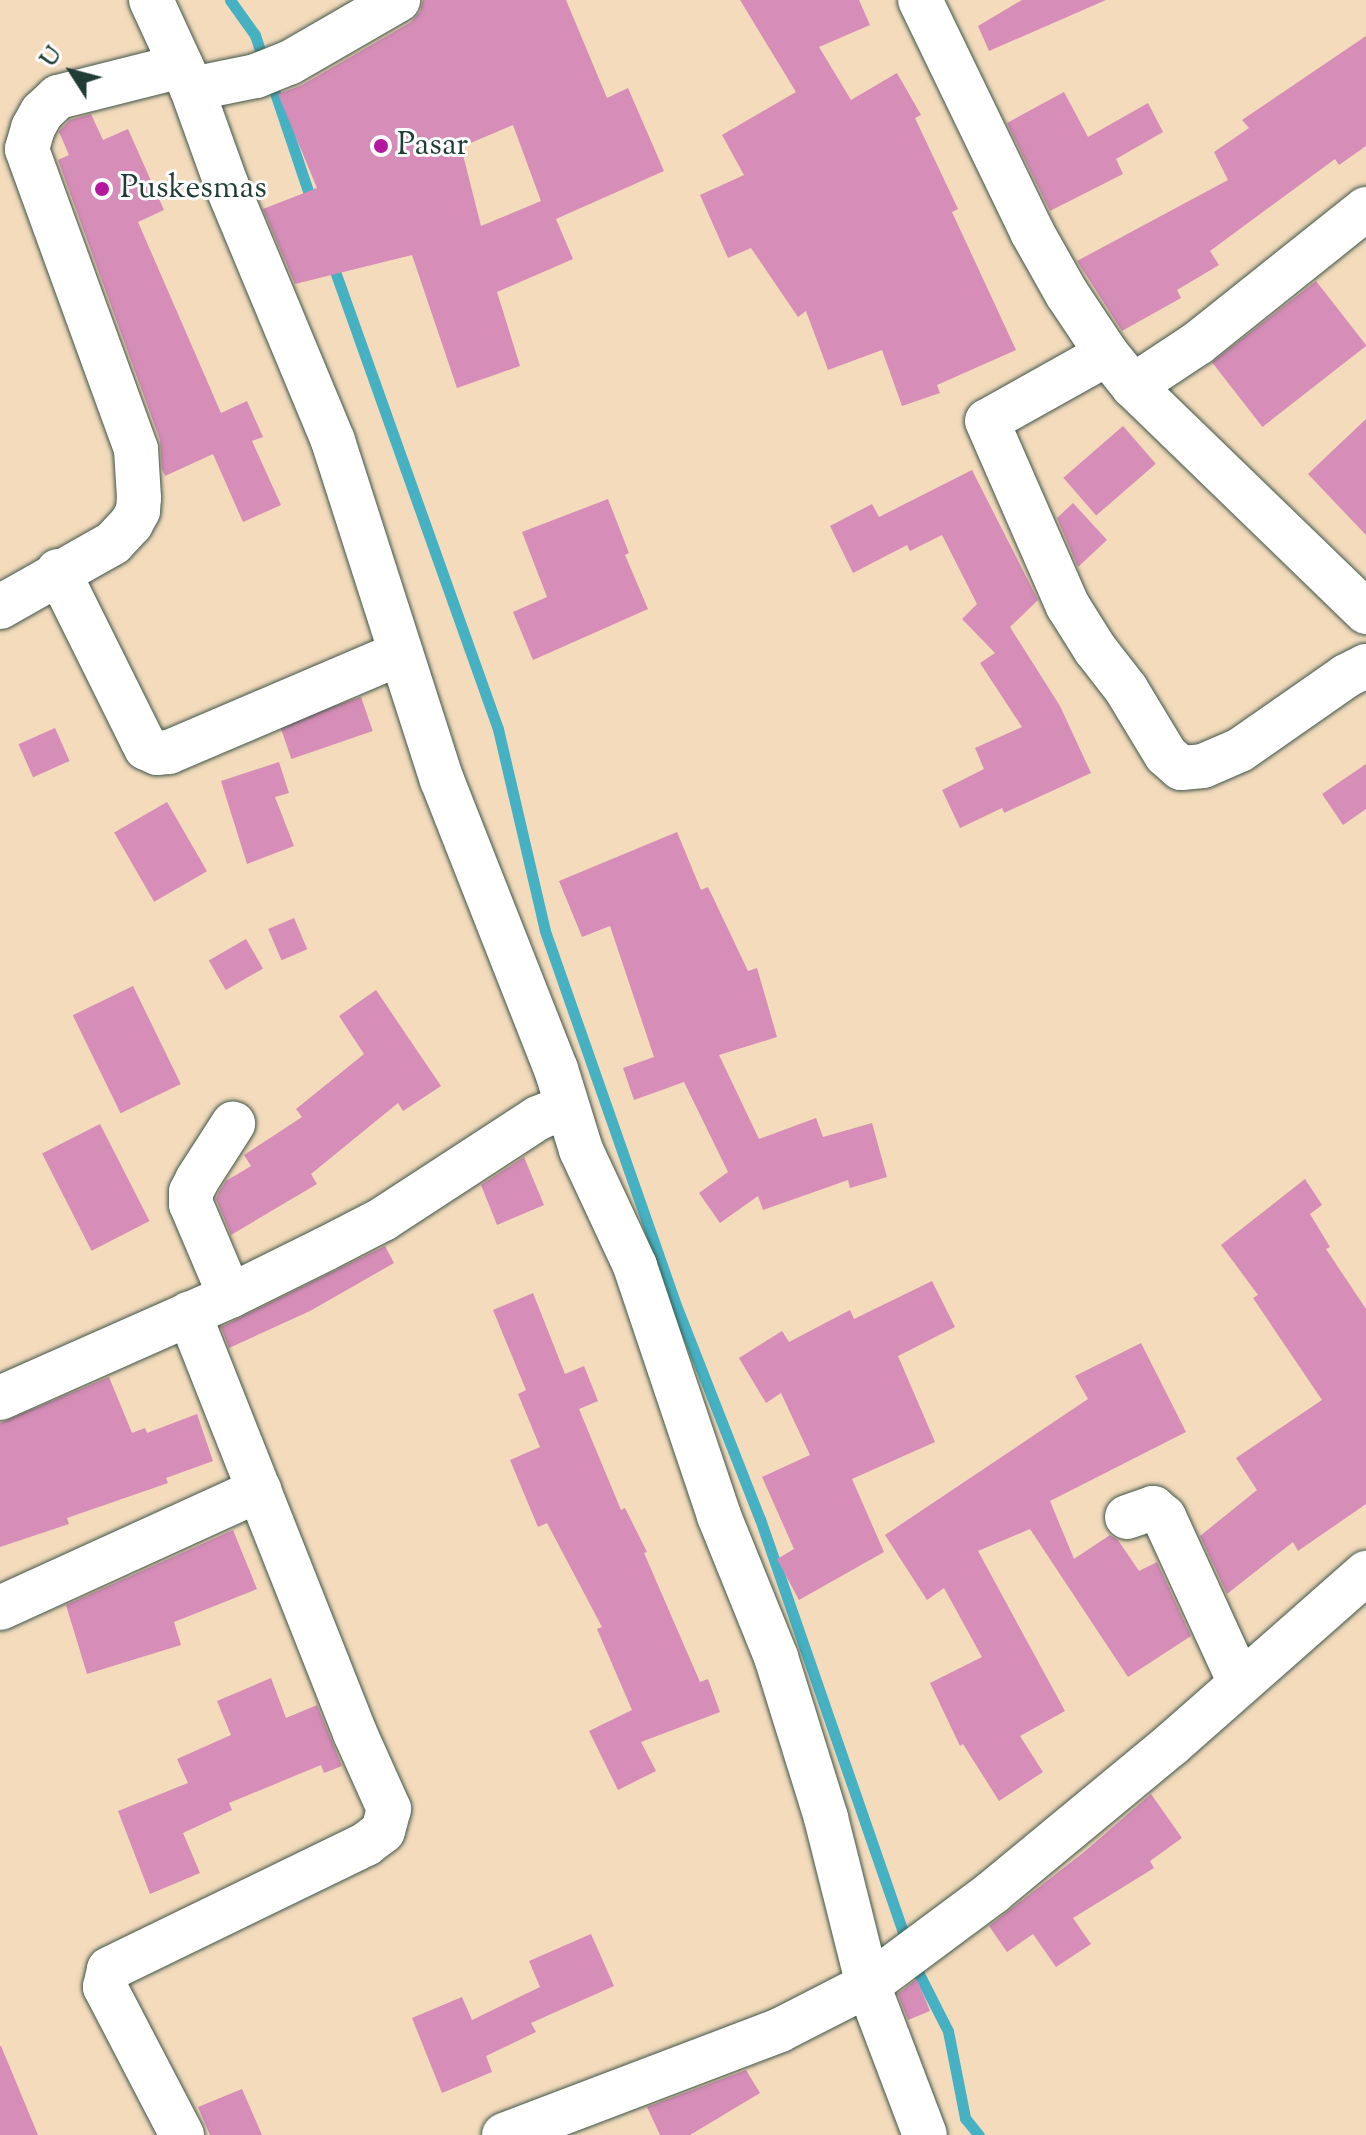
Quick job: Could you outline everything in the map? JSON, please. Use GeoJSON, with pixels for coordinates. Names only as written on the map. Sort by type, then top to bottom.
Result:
{"type":"FeatureCollection","features":[{"type":"Feature","properties":{"kind":"street"},"geometry":{"type":"LineString","coordinates":[[151,0],[187,77],[227,186],[333,441],[442,780],[502,928],[581,1150],[635,1266],[719,1516],[776,1657],[879,1976],[925,2135]]}},
{"type":"Feature","properties":{"kind":"street"},"geometry":{"type":"LineString","coordinates":[[0,607],[58,571],[113,543],[131,524],[138,511],[136,449],[27,149],[42,112],[58,97],[187,77],[272,70],[398,0]]}},
{"type":"Feature","properties":{"kind":"street"},"geometry":{"type":"LineString","coordinates":[[920,0],[1032,232],[1067,294],[1120,370],[1366,612]]}},
{"type":"Feature","properties":{"kind":"street"},"geometry":{"type":"LineString","coordinates":[[1366,209],[1198,343],[987,421],[1068,606],[1095,649],[1126,689],[1166,755],[1181,768],[1203,766],[1240,750],[1346,676],[1366,666]]}},
{"type":"Feature","properties":{"kind":"street"},"geometry":{"type":"LineString","coordinates":[[58,571],[146,748],[157,753],[169,752],[401,653]]}},
{"type":"Feature","properties":{"kind":"street"},"geometry":{"type":"LineString","coordinates":[[0,1398],[230,1296],[383,1219],[538,1118],[567,1106]]}},
{"type":"Feature","properties":{"kind":"street"},"geometry":{"type":"LineString","coordinates":[[230,1296],[191,1204],[191,1192],[233,1124]]}},
{"type":"Feature","properties":{"kind":"street"},"geometry":{"type":"LineString","coordinates":[[182,2135],[105,1987],[109,1969],[366,1844],[378,1836],[388,1822],[389,1809],[355,1733],[189,1314]]}},
{"type":"Feature","properties":{"kind":"street"},"geometry":{"type":"LineString","coordinates":[[0,1608],[259,1490]]}},
{"type":"Feature","properties":{"kind":"street"},"geometry":{"type":"LineString","coordinates":[[1127,1517],[1153,1508],[1164,1517],[1240,1683]]}},
{"type":"Feature","properties":{"kind":"street"},"geometry":{"type":"LineString","coordinates":[[504,2135],[780,2030],[879,1976],[993,1892],[1366,1573]]}},
{"type":"Feature","properties":{"kind":"building"},"geometry":{"type":"Polygon","coordinates":[[[423,0],[566,0],[607,98],[628,88],[664,171],[556,219],[573,259],[497,292],[520,366],[457,388],[412,255],[295,284],[263,209],[317,188],[278,94],[302,85],[411,22],[420,12],[423,0]],[[513,125],[461,147],[481,226],[541,201],[513,125]]]}},
{"type":"Feature","properties":{"kind":"building"},"geometry":{"type":"Polygon","coordinates":[[[740,0],[859,0],[870,25],[819,47],[851,100],[897,73],[921,115],[915,118],[958,209],[952,212],[1016,350],[937,385],[940,393],[902,406],[882,350],[828,370],[806,311],[798,317],[751,248],[728,258],[700,195],[744,175],[722,135],[796,92],[740,0]]]}},
{"type":"Feature","properties":{"kind":"building"},"geometry":{"type":"Polygon","coordinates":[[[1022,0],[1106,0],[989,51],[978,26],[1022,0]]]}},
{"type":"Feature","properties":{"kind":"building"},"geometry":{"type":"Polygon","coordinates":[[[1366,36],[1366,146],[1339,165],[1335,159],[1210,251],[1219,265],[1177,290],[1181,298],[1122,331],[1077,261],[1228,180],[1214,152],[1249,128],[1242,120],[1366,36]]]}},
{"type":"Feature","properties":{"kind":"building"},"geometry":{"type":"Polygon","coordinates":[[[1064,92],[1088,137],[1148,103],[1163,132],[1116,159],[1123,174],[1050,211],[1007,123],[1064,92]]]}},
{"type":"Feature","properties":{"kind":"building"},"geometry":{"type":"Polygon","coordinates":[[[91,114],[103,140],[128,129],[164,210],[138,222],[221,413],[247,401],[263,437],[252,441],[281,505],[243,522],[213,454],[165,476],[162,469],[160,440],[58,160],[69,155],[59,132],[70,120],[91,114]]]}},
{"type":"Feature","properties":{"kind":"building"},"geometry":{"type":"Polygon","coordinates":[[[1316,281],[1366,346],[1262,427],[1212,362],[1316,281]]]}},
{"type":"Feature","properties":{"kind":"building"},"geometry":{"type":"Polygon","coordinates":[[[1366,419],[1366,535],[1308,474],[1366,419]]]}},
{"type":"Feature","properties":{"kind":"building"},"geometry":{"type":"Polygon","coordinates":[[[1123,426],[1156,464],[1096,516],[1063,478],[1123,426]]]}},
{"type":"Feature","properties":{"kind":"building"},"geometry":{"type":"Polygon","coordinates":[[[972,470],[1038,600],[1010,627],[1060,706],[1091,773],[1004,813],[1002,808],[960,828],[942,790],[984,769],[975,748],[1022,727],[980,663],[995,653],[962,619],[977,604],[942,535],[910,551],[907,545],[853,573],[830,526],[872,504],[879,517],[972,470]]]}},
{"type":"Feature","properties":{"kind":"building"},"geometry":{"type":"Polygon","coordinates":[[[608,499],[629,553],[625,555],[648,609],[533,660],[513,612],[547,597],[522,532],[608,499]]]}},
{"type":"Feature","properties":{"kind":"building"},"geometry":{"type":"Polygon","coordinates":[[[1073,503],[1107,540],[1078,567],[1057,518],[1073,503]]]}},
{"type":"Feature","properties":{"kind":"building"},"geometry":{"type":"Polygon","coordinates":[[[361,697],[373,731],[291,759],[280,725],[361,697]]]}},
{"type":"Feature","properties":{"kind":"building"},"geometry":{"type":"Polygon","coordinates":[[[55,728],[70,761],[33,777],[18,744],[55,728]]]}},
{"type":"Feature","properties":{"kind":"building"},"geometry":{"type":"Polygon","coordinates":[[[279,762],[289,793],[275,797],[294,846],[247,864],[221,781],[279,762]]]}},
{"type":"Feature","properties":{"kind":"building"},"geometry":{"type":"Polygon","coordinates":[[[1366,764],[1366,809],[1343,825],[1322,794],[1366,764]]]}},
{"type":"Feature","properties":{"kind":"building"},"geometry":{"type":"Polygon","coordinates":[[[167,802],[207,871],[154,902],[114,832],[167,802]]]}},
{"type":"Feature","properties":{"kind":"building"},"geometry":{"type":"Polygon","coordinates":[[[677,832],[701,890],[708,887],[748,971],[757,968],[777,1037],[719,1055],[759,1139],[816,1118],[823,1137],[872,1123],[887,1177],[850,1188],[848,1180],[763,1210],[758,1196],[720,1223],[699,1193],[728,1172],[684,1082],[634,1100],[623,1068],[654,1057],[610,926],[582,937],[559,881],[677,832]]]}},
{"type":"Feature","properties":{"kind":"building"},"geometry":{"type":"Polygon","coordinates":[[[294,918],[307,949],[282,960],[268,929],[294,918]]]}},
{"type":"Feature","properties":{"kind":"building"},"geometry":{"type":"Polygon","coordinates":[[[246,939],[263,968],[226,990],[209,960],[246,939]]]}},
{"type":"Feature","properties":{"kind":"building"},"geometry":{"type":"Polygon","coordinates":[[[133,986],[181,1084],[121,1113],[73,1015],[133,986]]]}},
{"type":"Feature","properties":{"kind":"building"},"geometry":{"type":"Polygon","coordinates":[[[376,990],[441,1086],[403,1111],[398,1103],[311,1174],[317,1184],[231,1235],[216,1199],[219,1192],[226,1181],[251,1166],[244,1155],[302,1117],[296,1109],[364,1054],[339,1016],[376,990]]]}},
{"type":"Feature","properties":{"kind":"building"},"geometry":{"type":"Polygon","coordinates":[[[100,1124],[149,1221],[92,1251],[42,1154],[100,1124]]]}},
{"type":"Feature","properties":{"kind":"building"},"geometry":{"type":"Polygon","coordinates":[[[524,1157],[544,1205],[497,1225],[481,1185],[524,1157]]]}},
{"type":"Feature","properties":{"kind":"building"},"geometry":{"type":"Polygon","coordinates":[[[1305,1179],[1322,1205],[1310,1214],[1330,1247],[1326,1249],[1366,1309],[1366,1504],[1298,1551],[1293,1542],[1227,1594],[1200,1536],[1257,1490],[1236,1458],[1322,1400],[1253,1298],[1258,1295],[1221,1245],[1305,1179]]]}},
{"type":"Feature","properties":{"kind":"building"},"geometry":{"type":"Polygon","coordinates":[[[385,1246],[394,1263],[310,1311],[229,1348],[221,1327],[385,1246]]]}},
{"type":"Feature","properties":{"kind":"building"},"geometry":{"type":"Polygon","coordinates":[[[932,1281],[955,1327],[898,1356],[935,1442],[852,1479],[884,1552],[799,1600],[777,1559],[794,1549],[762,1477],[810,1455],[781,1393],[766,1403],[739,1358],[782,1331],[789,1342],[850,1310],[854,1319],[932,1281]]]}},
{"type":"Feature","properties":{"kind":"building"},"geometry":{"type":"Polygon","coordinates":[[[533,1293],[565,1374],[584,1366],[598,1401],[579,1409],[621,1510],[625,1508],[647,1552],[644,1553],[700,1682],[708,1679],[720,1712],[641,1742],[656,1771],[618,1790],[589,1731],[632,1710],[597,1629],[602,1627],[547,1523],[538,1527],[510,1460],[540,1447],[518,1394],[526,1390],[493,1310],[533,1293]]]}},
{"type":"Feature","properties":{"kind":"building"},"geometry":{"type":"Polygon","coordinates":[[[1141,1343],[1186,1432],[1050,1501],[1074,1559],[1110,1535],[1118,1540],[1139,1571],[1157,1562],[1191,1636],[1128,1677],[1030,1529],[978,1551],[1065,1711],[1020,1736],[1043,1772],[999,1801],[963,1744],[960,1746],[930,1683],[982,1657],[944,1588],[927,1600],[885,1535],[1088,1399],[1075,1376],[1141,1343]]]}},
{"type":"Feature","properties":{"kind":"building"},"geometry":{"type":"Polygon","coordinates":[[[109,1377],[132,1433],[145,1428],[147,1433],[197,1414],[213,1461],[166,1478],[168,1483],[67,1518],[69,1524],[0,1547],[0,1423],[109,1377]]]}},
{"type":"Feature","properties":{"kind":"building"},"geometry":{"type":"Polygon","coordinates":[[[233,1530],[257,1589],[174,1622],[181,1645],[87,1674],[66,1605],[233,1530]]]}},
{"type":"Feature","properties":{"kind":"building"},"geometry":{"type":"Polygon","coordinates":[[[271,1678],[286,1718],[317,1705],[342,1766],[324,1773],[321,1765],[229,1803],[232,1810],[183,1833],[200,1873],[150,1894],[118,1811],[188,1783],[177,1759],[231,1735],[217,1701],[271,1678]]]}},
{"type":"Feature","properties":{"kind":"building"},"geometry":{"type":"Polygon","coordinates":[[[1151,1794],[1182,1838],[1150,1861],[1154,1868],[1073,1918],[1091,1944],[1056,1967],[1033,1934],[1007,1952],[989,1926],[1083,1853],[1151,1794]]]}},
{"type":"Feature","properties":{"kind":"building"},"geometry":{"type":"Polygon","coordinates":[[[591,1934],[614,1986],[531,2023],[536,2032],[486,2056],[492,2072],[442,2093],[412,2018],[462,1997],[472,2020],[540,1987],[529,1961],[591,1934]]]}},
{"type":"Feature","properties":{"kind":"building"},"geometry":{"type":"Polygon","coordinates":[[[917,1979],[930,2011],[908,2020],[898,1994],[917,1979]]]}},
{"type":"Feature","properties":{"kind":"building"},"geometry":{"type":"Polygon","coordinates":[[[1,2046],[38,2135],[0,2135],[1,2046]]]}},
{"type":"Feature","properties":{"kind":"building"},"geometry":{"type":"Polygon","coordinates":[[[746,2070],[760,2093],[690,2135],[660,2135],[647,2107],[746,2070]]]}},
{"type":"Feature","properties":{"kind":"building"},"geometry":{"type":"Polygon","coordinates":[[[242,2089],[262,2135],[210,2135],[198,2107],[242,2089]]]}},
{"type":"Feature","properties":{"kind":"waterway"},"geometry":{"type":"LineString","coordinates":[[230,0],[255,35],[264,62]]}},
{"type":"Feature","properties":{"kind":"waterway"},"geometry":{"type":"LineString","coordinates":[[270,78],[313,206]]}},
{"type":"Feature","properties":{"kind":"waterway"},"geometry":{"type":"LineString","coordinates":[[331,260],[498,729],[545,931],[674,1300],[760,1519],[908,1946]]}},
{"type":"Feature","properties":{"kind":"waterway"},"geometry":{"type":"LineString","coordinates":[[913,1962],[948,2031],[965,2118],[979,2135]]}},
{"type":"Feature","properties":{"kind":"place","name":"Pasar"},"geometry":{"type":"Point","coordinates":[381,146]}},
{"type":"Feature","properties":{"kind":"place","name":"Puskesmas"},"geometry":{"type":"Point","coordinates":[102,189]}}]}
